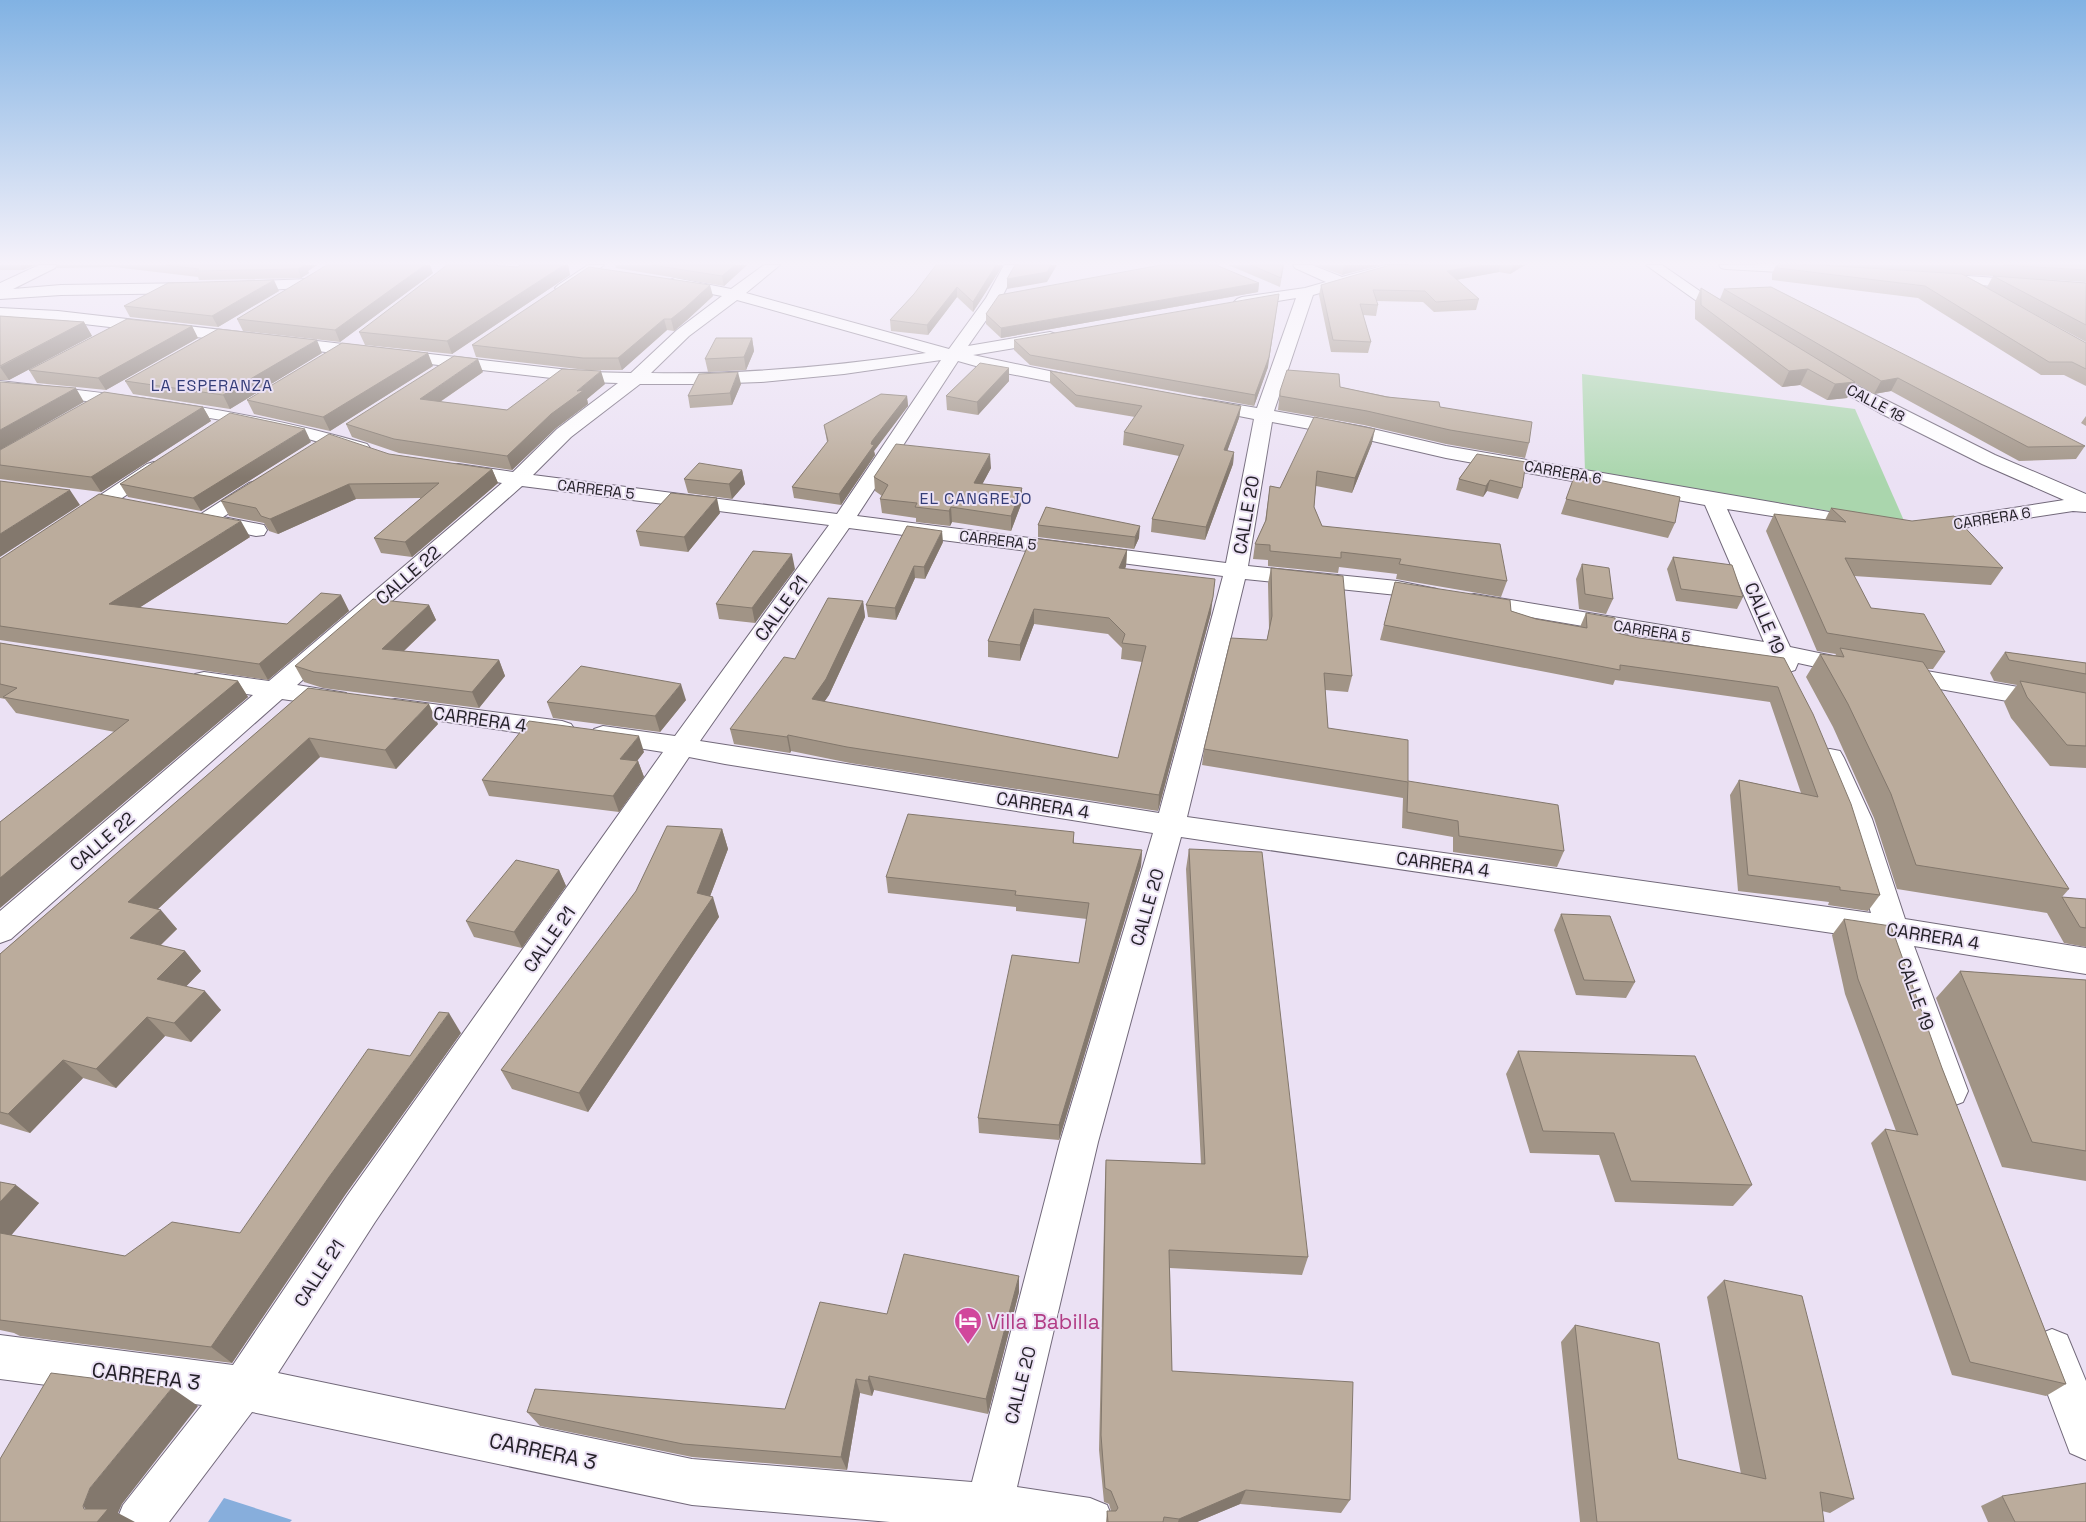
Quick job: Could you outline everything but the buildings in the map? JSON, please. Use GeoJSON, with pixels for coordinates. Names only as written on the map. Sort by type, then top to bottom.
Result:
{"type":"FeatureCollection","features":[{"type":"Feature","properties":{"kind":"street"},"geometry":{"type":"LineString","coordinates":[[198,348],[219,336]]}},
{"type":"Feature","properties":{"kind":"street"},"geometry":{"type":"LineString","coordinates":[[240,336],[586,377],[718,379],[870,366],[954,354],[1053,336]]}},
{"type":"Feature","properties":{"kind":"street"},"geometry":{"type":"LineString","coordinates":[[322,363],[362,336]]}},
{"type":"Feature","properties":{"kind":"street","name":"CALLE 22"},"geometry":{"type":"LineString","coordinates":[[0,930],[518,479],[564,433],[636,378],[680,336]]}},
{"type":"Feature","properties":{"kind":"street"},"geometry":{"type":"LineString","coordinates":[[888,336],[990,364],[1107,387]]}},
{"type":"Feature","properties":{"kind":"street","name":"CALLE 21"},"geometry":{"type":"LineString","coordinates":[[140,1522],[244,1388],[361,1209],[682,746],[843,521],[967,336]]}},
{"type":"Feature","properties":{"kind":"street","name":"CALLE 20"},"geometry":{"type":"LineString","coordinates":[[987,1514],[1080,1142],[1170,825],[1236,571],[1264,415],[1283,336]]}},
{"type":"Feature","properties":{"kind":"street"},"geometry":{"type":"LineString","coordinates":[[432,376],[473,350]]}},
{"type":"Feature","properties":{"kind":"street","name":"CALLE 18"},"geometry":{"type":"LineString","coordinates":[[1804,362],[1864,398],[2053,490],[2086,501]]}},
{"type":"Feature","properties":{"kind":"street"},"geometry":{"type":"LineString","coordinates":[[4,388],[36,373]]}},
{"type":"Feature","properties":{"kind":"street"},"geometry":{"type":"LineString","coordinates":[[85,412],[133,384]]}},
{"type":"Feature","properties":{"kind":"street"},"geometry":{"type":"LineString","coordinates":[[4,388],[109,398],[233,417],[333,439],[378,454]]}},
{"type":"Feature","properties":{"kind":"street","name":"CARRERA 6"},"geometry":{"type":"LineString","coordinates":[[1186,401],[1364,433],[1446,452],[1713,500],[1892,528],[1984,520],[2073,505],[2086,506]]}},
{"type":"Feature","properties":{"kind":"street"},"geometry":{"type":"LineString","coordinates":[[209,433],[258,402]]}},
{"type":"Feature","properties":{"kind":"street"},"geometry":{"type":"LineString","coordinates":[[66,527],[168,460]]}},
{"type":"Feature","properties":{"kind":"street","name":"CARRERA 5"},"geometry":{"type":"LineString","coordinates":[[434,466],[518,479],[1236,571],[1397,588],[1779,652],[2086,707]]}},
{"type":"Feature","properties":{"kind":"street"},"geometry":{"type":"LineString","coordinates":[[256,530],[196,519],[274,475]]}},
{"type":"Feature","properties":{"kind":"street"},"geometry":{"type":"LineString","coordinates":[[78,497],[134,506]]}},
{"type":"Feature","properties":{"kind":"street","name":"CALLE 19"},"geometry":{"type":"LineString","coordinates":[[1713,500],[1779,652],[1799,691]]}},
{"type":"Feature","properties":{"kind":"street","name":"CARRERA 4"},"geometry":{"type":"LineString","coordinates":[[177,676],[682,746],[725,755],[1170,825],[1892,929],[2086,961]]}},
{"type":"Feature","properties":{"kind":"street","name":"CALLE 19"},"geometry":{"type":"LineString","coordinates":[[1818,728],[1858,819],[1892,929],[1961,1120]]}},
{"type":"Feature","properties":{"kind":"street"},"geometry":{"type":"LineString","coordinates":[[2040,1321],[2086,1437]]}},
{"type":"Feature","properties":{"kind":"street","name":"CARRERA 3"},"geometry":{"type":"LineString","coordinates":[[0,1357],[244,1388],[692,1482],[987,1514],[1090,1522]]}},
{"type":"Feature","properties":{"kind":"green space"},"geometry":{"type":"Polygon","coordinates":[[[1582,374],[1855,409],[1905,523],[1585,472],[1582,374]]]}},
{"type":"Feature","properties":{"kind":"water"},"geometry":{"type":"Polygon","coordinates":[[[224,1498],[292,1520],[290,1522],[208,1522],[224,1498]]]}},
{"type":"Feature","properties":{"kind":"place","name":"Villa Babilla"},"geometry":{"type":"Point","coordinates":[968,1345]}},
{"type":"Feature","properties":{"kind":"district","name":"LA ESPERANZA"},"geometry":{"type":"Point","coordinates":[212,385]}},
{"type":"Feature","properties":{"kind":"district","name":"EL CANGREJO"},"geometry":{"type":"Point","coordinates":[976,498]}}]}
